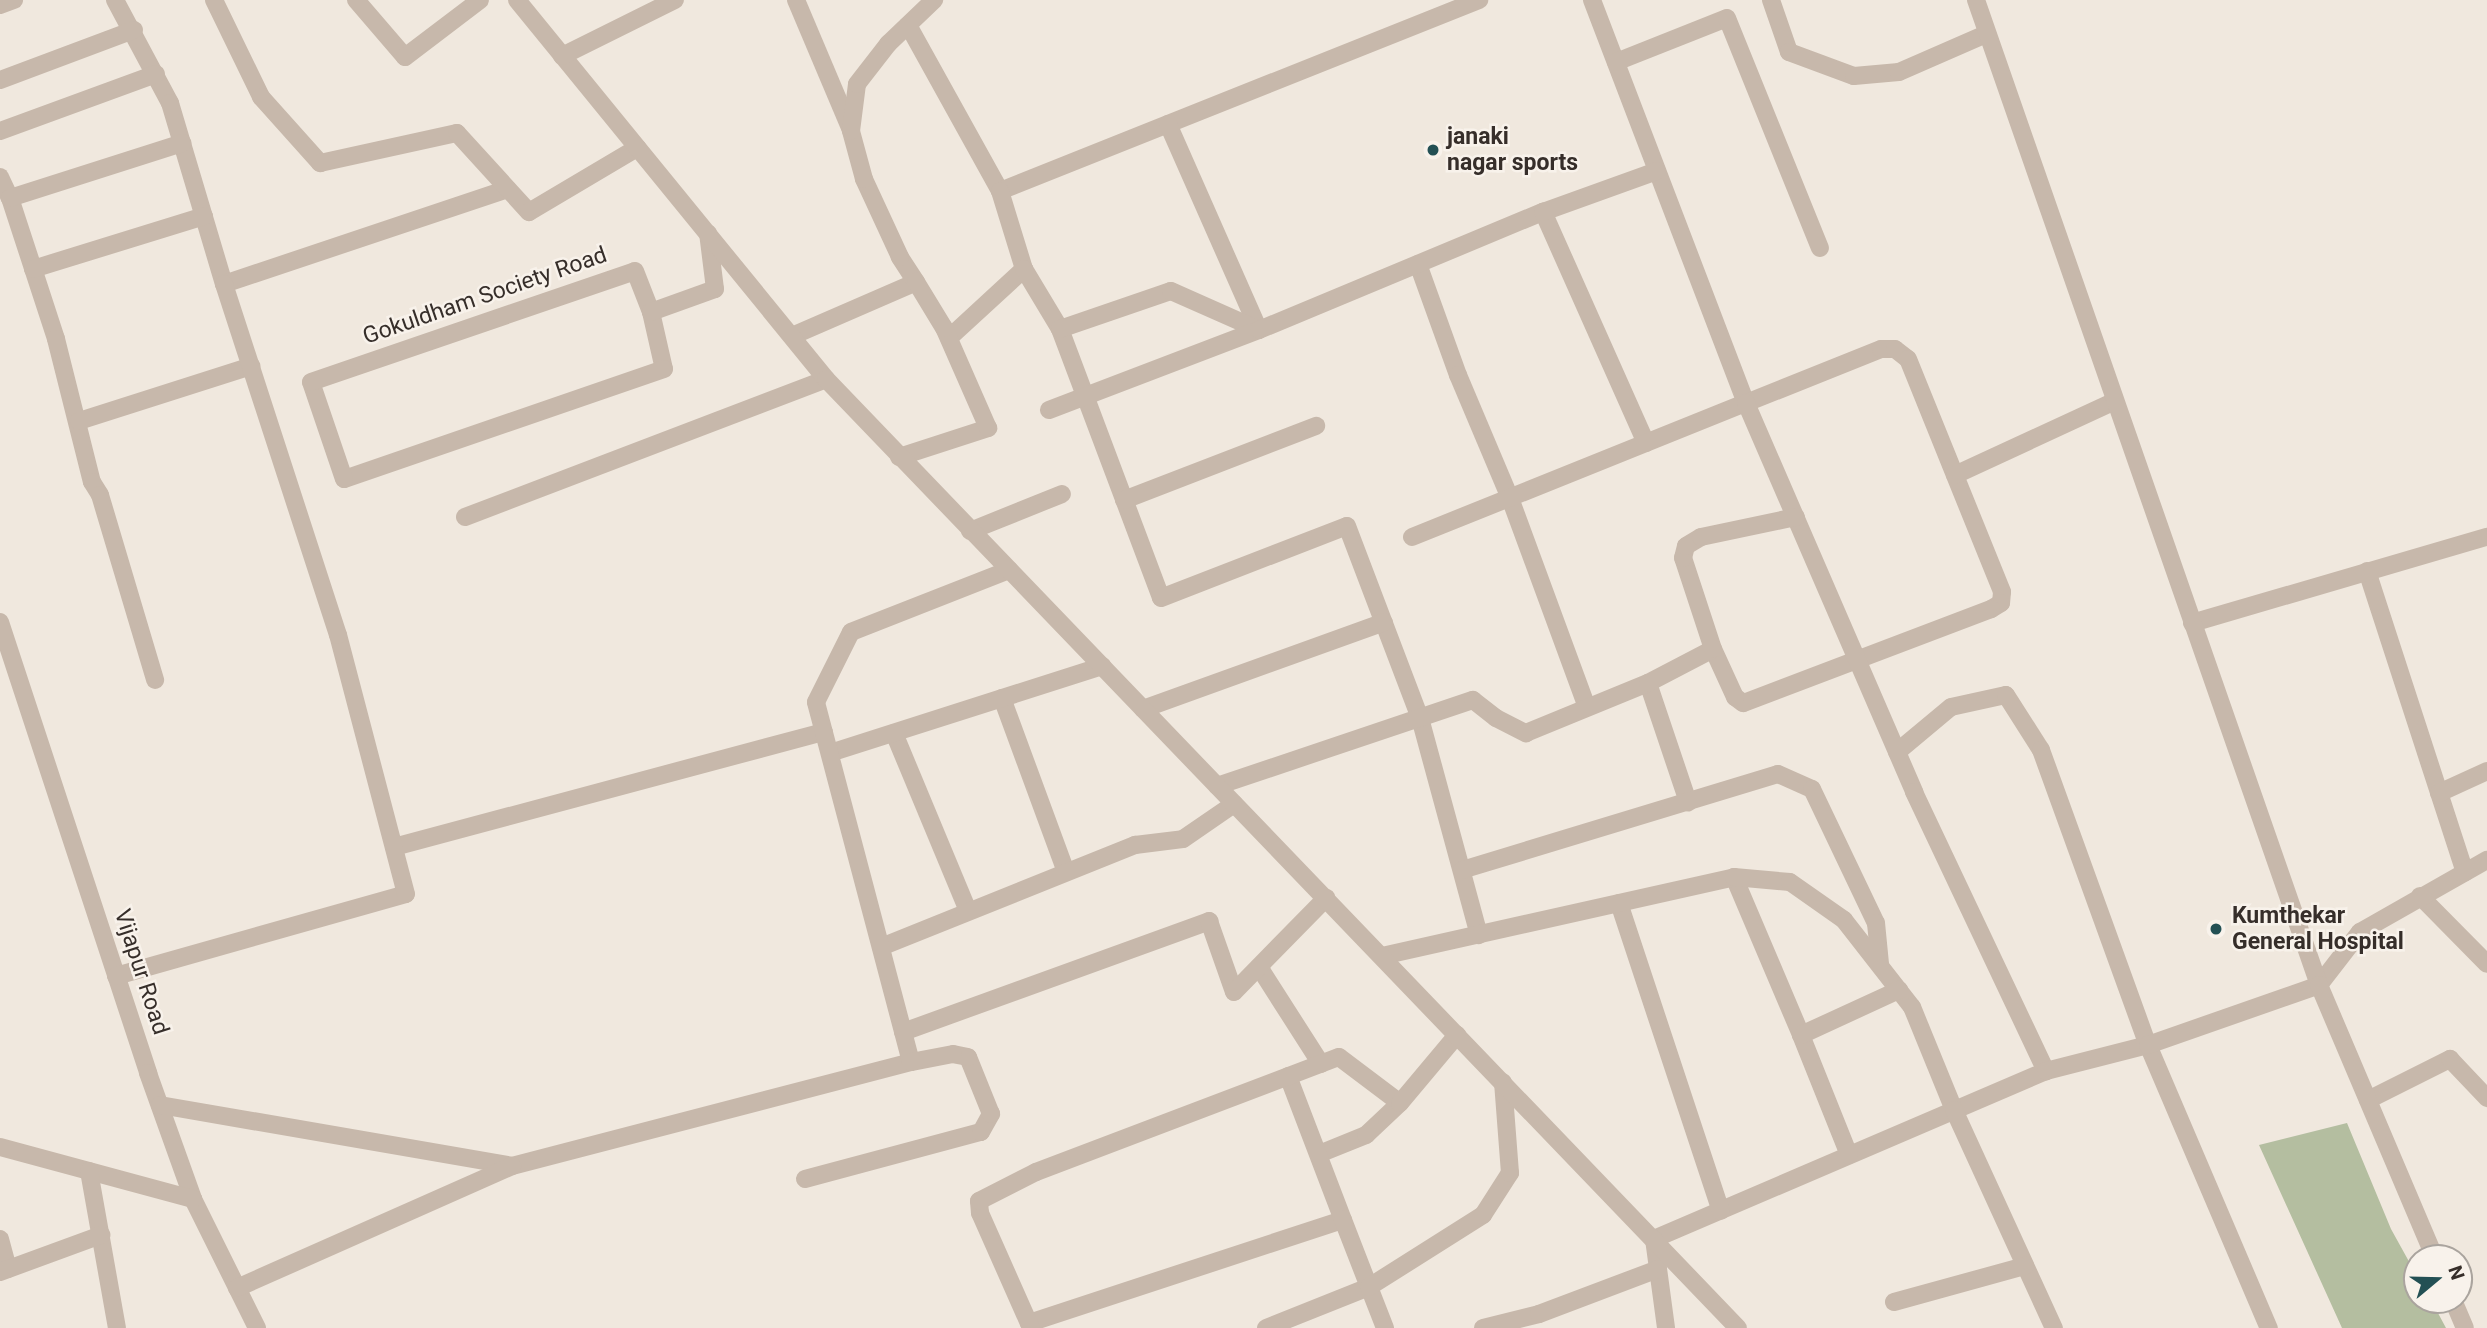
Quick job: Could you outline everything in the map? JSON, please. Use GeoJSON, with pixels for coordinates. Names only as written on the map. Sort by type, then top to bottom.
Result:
{"type":"FeatureCollection","features":[{"type":"Feature","properties":{"kind":"street"},"geometry":{"type":"LineString","coordinates":[[0,5],[14,0]]}},
{"type":"Feature","properties":{"kind":"street"},"geometry":{"type":"LineString","coordinates":[[115,0],[134,30],[170,103],[224,284],[338,635],[406,894],[116,976]]}},
{"type":"Feature","properties":{"kind":"street"},"geometry":{"type":"LineString","coordinates":[[214,0],[261,97],[320,163],[457,133],[530,212],[638,148]]}},
{"type":"Feature","properties":{"kind":"street"},"geometry":{"type":"LineString","coordinates":[[356,0],[405,57],[480,0]]}},
{"type":"Feature","properties":{"kind":"street"},"geometry":{"type":"LineString","coordinates":[[517,0],[826,379],[1738,1328]]}},
{"type":"Feature","properties":{"kind":"street"},"geometry":{"type":"LineString","coordinates":[[562,56],[645,6],[675,0]]}},
{"type":"Feature","properties":{"kind":"street"},"geometry":{"type":"LineString","coordinates":[[796,0],[851,131],[864,179],[900,257],[948,338],[988,428],[899,457]]}},
{"type":"Feature","properties":{"kind":"street"},"geometry":{"type":"LineString","coordinates":[[851,131],[857,84],[908,25],[934,0]]}},
{"type":"Feature","properties":{"kind":"street"},"geometry":{"type":"LineString","coordinates":[[1000,191],[1479,0]]}},
{"type":"Feature","properties":{"kind":"street"},"geometry":{"type":"LineString","coordinates":[[1592,0],[1746,403],[1897,752],[2046,1071]]}},
{"type":"Feature","properties":{"kind":"street"},"geometry":{"type":"LineString","coordinates":[[1771,0],[1789,52],[1854,76],[1899,72],[1986,34]]}},
{"type":"Feature","properties":{"kind":"street"},"geometry":{"type":"LineString","coordinates":[[1976,0],[2319,985],[2429,1244]]}},
{"type":"Feature","properties":{"kind":"street"},"geometry":{"type":"LineString","coordinates":[[1615,62],[1727,18],[1820,248]]}},
{"type":"Feature","properties":{"kind":"street"},"geometry":{"type":"LineString","coordinates":[[908,25],[1000,191],[1024,269],[1060,329],[1161,598],[1347,526],[1420,718],[1479,935]]}},
{"type":"Feature","properties":{"kind":"street"},"geometry":{"type":"LineString","coordinates":[[0,80],[134,30]]}},
{"type":"Feature","properties":{"kind":"street"},"geometry":{"type":"LineString","coordinates":[[0,131],[156,74]]}},
{"type":"Feature","properties":{"kind":"street"},"geometry":{"type":"LineString","coordinates":[[1168,124],[1259,330]]}},
{"type":"Feature","properties":{"kind":"street"},"geometry":{"type":"LineString","coordinates":[[10,198],[182,143]]}},
{"type":"Feature","properties":{"kind":"street"},"geometry":{"type":"LineString","coordinates":[[1049,410],[1259,330],[1543,212],[1657,171]]}},
{"type":"Feature","properties":{"kind":"street"},"geometry":{"type":"LineString","coordinates":[[0,177],[10,198],[33,269],[79,421],[92,482],[100,495],[155,680]]}},
{"type":"Feature","properties":{"kind":"street"},"geometry":{"type":"LineString","coordinates":[[224,284],[508,189]]}},
{"type":"Feature","properties":{"kind":"street"},"geometry":{"type":"LineString","coordinates":[[1543,212],[1646,443]]}},
{"type":"Feature","properties":{"kind":"street"},"geometry":{"type":"LineString","coordinates":[[33,269],[204,216]]}},
{"type":"Feature","properties":{"kind":"street"},"geometry":{"type":"LineString","coordinates":[[651,312],[715,289],[708,233]]}},
{"type":"Feature","properties":{"kind":"street"},"geometry":{"type":"LineString","coordinates":[[1418,264],[1458,374],[1510,498],[1587,707]]}},
{"type":"Feature","properties":{"kind":"street"},"geometry":{"type":"LineString","coordinates":[[948,338],[1024,269]]}},
{"type":"Feature","properties":{"kind":"street","name":"Gokuldham Society Road"},"geometry":{"type":"LineString","coordinates":[[635,271],[651,312],[664,369],[344,479],[311,382],[635,271]]}},
{"type":"Feature","properties":{"kind":"street"},"geometry":{"type":"LineString","coordinates":[[792,336],[916,282]]}},
{"type":"Feature","properties":{"kind":"street"},"geometry":{"type":"LineString","coordinates":[[1060,329],[1171,291],[1259,330]]}},
{"type":"Feature","properties":{"kind":"street"},"geometry":{"type":"LineString","coordinates":[[1412,537],[1881,349],[1895,349],[1908,359],[2002,592],[2001,603],[1743,703],[1735,697],[1713,649],[1683,558],[1686,546],[1702,537],[1796,517]]}},
{"type":"Feature","properties":{"kind":"street"},"geometry":{"type":"LineString","coordinates":[[79,421],[251,366]]}},
{"type":"Feature","properties":{"kind":"street"},"geometry":{"type":"LineString","coordinates":[[465,517],[826,379]]}},
{"type":"Feature","properties":{"kind":"street"},"geometry":{"type":"LineString","coordinates":[[1955,475],[2115,401]]}},
{"type":"Feature","properties":{"kind":"street"},"geometry":{"type":"LineString","coordinates":[[1124,500],[1316,426]]}},
{"type":"Feature","properties":{"kind":"street"},"geometry":{"type":"LineString","coordinates":[[970,531],[1062,494]]}},
{"type":"Feature","properties":{"kind":"street"},"geometry":{"type":"LineString","coordinates":[[2192,623],[2487,537]]}},
{"type":"Feature","properties":{"kind":"street"},"geometry":{"type":"LineString","coordinates":[[911,1062],[816,702],[851,632],[1009,570]]}},
{"type":"Feature","properties":{"kind":"street"},"geometry":{"type":"LineString","coordinates":[[2367,571],[2465,872]]}},
{"type":"Feature","properties":{"kind":"street","name":"Vijapur Road"},"geometry":{"type":"LineString","coordinates":[[0,622],[116,976],[193,1199],[257,1328]]}},
{"type":"Feature","properties":{"kind":"street"},"geometry":{"type":"LineString","coordinates":[[1143,709],[1384,622]]}},
{"type":"Feature","properties":{"kind":"street"},"geometry":{"type":"LineString","coordinates":[[1217,786],[1473,700],[1496,718],[1527,733],[1648,682],[1713,649]]}},
{"type":"Feature","properties":{"kind":"street"},"geometry":{"type":"LineString","coordinates":[[830,753],[1102,666]]}},
{"type":"Feature","properties":{"kind":"street"},"geometry":{"type":"LineString","coordinates":[[1648,682],[1688,802]]}},
{"type":"Feature","properties":{"kind":"street"},"geometry":{"type":"LineString","coordinates":[[1897,752],[1951,707],[2006,695],[2041,750],[2148,1045],[2269,1328]]}},
{"type":"Feature","properties":{"kind":"street"},"geometry":{"type":"LineString","coordinates":[[1002,698],[1066,872]]}},
{"type":"Feature","properties":{"kind":"street"},"geometry":{"type":"LineString","coordinates":[[394,847],[824,732]]}},
{"type":"Feature","properties":{"kind":"street"},"geometry":{"type":"LineString","coordinates":[[894,733],[968,911]]}},
{"type":"Feature","properties":{"kind":"street"},"geometry":{"type":"LineString","coordinates":[[2439,793],[2487,771]]}},
{"type":"Feature","properties":{"kind":"street"},"geometry":{"type":"LineString","coordinates":[[1462,870],[1778,774],[1812,789],[1876,923],[1880,964]]}},
{"type":"Feature","properties":{"kind":"street"},"geometry":{"type":"LineString","coordinates":[[881,947],[1135,845],[1183,839],[1234,804]]}},
{"type":"Feature","properties":{"kind":"street"},"geometry":{"type":"LineString","coordinates":[[1654,1239],[2046,1071],[2148,1045],[2319,985],[2360,932],[2487,860]]}},
{"type":"Feature","properties":{"kind":"street"},"geometry":{"type":"LineString","coordinates":[[1734,877],[1849,1156]]}},
{"type":"Feature","properties":{"kind":"street"},"geometry":{"type":"LineString","coordinates":[[1382,956],[1734,877],[1790,882],[1844,920],[1912,1007],[1954,1110],[2054,1328]]}},
{"type":"Feature","properties":{"kind":"street"},"geometry":{"type":"LineString","coordinates":[[2420,896],[2487,964]]}},
{"type":"Feature","properties":{"kind":"street"},"geometry":{"type":"LineString","coordinates":[[903,1032],[1209,921],[1234,992],[1326,898]]}},
{"type":"Feature","properties":{"kind":"street"},"geometry":{"type":"LineString","coordinates":[[1619,903],[1721,1210]]}},
{"type":"Feature","properties":{"kind":"street"},"geometry":{"type":"LineString","coordinates":[[1259,967],[1321,1064]]}},
{"type":"Feature","properties":{"kind":"street"},"geometry":{"type":"LineString","coordinates":[[1801,1035],[1899,990]]}},
{"type":"Feature","properties":{"kind":"street"},"geometry":{"type":"LineString","coordinates":[[1319,1154],[1366,1135],[1400,1103],[1457,1035]]}},
{"type":"Feature","properties":{"kind":"street"},"geometry":{"type":"LineString","coordinates":[[237,1287],[512,1166],[911,1062],[953,1054],[968,1057],[991,1114],[981,1132],[805,1179]]}},
{"type":"Feature","properties":{"kind":"street"},"geometry":{"type":"LineString","coordinates":[[1343,1220],[1030,1326],[980,1213],[979,1201],[1035,1172],[1339,1057],[1400,1103]]}},
{"type":"Feature","properties":{"kind":"street"},"geometry":{"type":"LineString","coordinates":[[2368,1100],[2451,1059],[2487,1098]]}},
{"type":"Feature","properties":{"kind":"street"},"geometry":{"type":"LineString","coordinates":[[1289,1076],[1385,1328]]}},
{"type":"Feature","properties":{"kind":"street"},"geometry":{"type":"LineString","coordinates":[[1266,1328],[1370,1287],[1483,1215],[1510,1173],[1503,1082]]}},
{"type":"Feature","properties":{"kind":"street"},"geometry":{"type":"LineString","coordinates":[[160,1105],[512,1166]]}},
{"type":"Feature","properties":{"kind":"street"},"geometry":{"type":"LineString","coordinates":[[0,1147],[193,1199]]}},
{"type":"Feature","properties":{"kind":"street"},"geometry":{"type":"LineString","coordinates":[[89,1171],[117,1328]]}},
{"type":"Feature","properties":{"kind":"street"},"geometry":{"type":"LineString","coordinates":[[0,1239],[4,1270],[101,1236]]}},
{"type":"Feature","properties":{"kind":"street"},"geometry":{"type":"LineString","coordinates":[[1654,1239],[1666,1328]]}},
{"type":"Feature","properties":{"kind":"street"},"geometry":{"type":"LineString","coordinates":[[1894,1302],[2025,1266]]}},
{"type":"Feature","properties":{"kind":"street"},"geometry":{"type":"LineString","coordinates":[[1483,1328],[1539,1314],[1658,1269]]}},
{"type":"Feature","properties":{"kind":"green space"},"geometry":{"type":"Polygon","coordinates":[[[2347,1123],[2391,1229],[2403,1251],[2403,1314],[2438,1314],[2446,1328],[2342,1328],[2259,1145],[2347,1123]]]}},
{"type":"Feature","properties":{"kind":"place","name":"janaki nagar sports"},"geometry":{"type":"Point","coordinates":[1433,150]}},
{"type":"Feature","properties":{"kind":"place","name":"Kumthekar General Hospital"},"geometry":{"type":"Point","coordinates":[2216,929]}}]}
